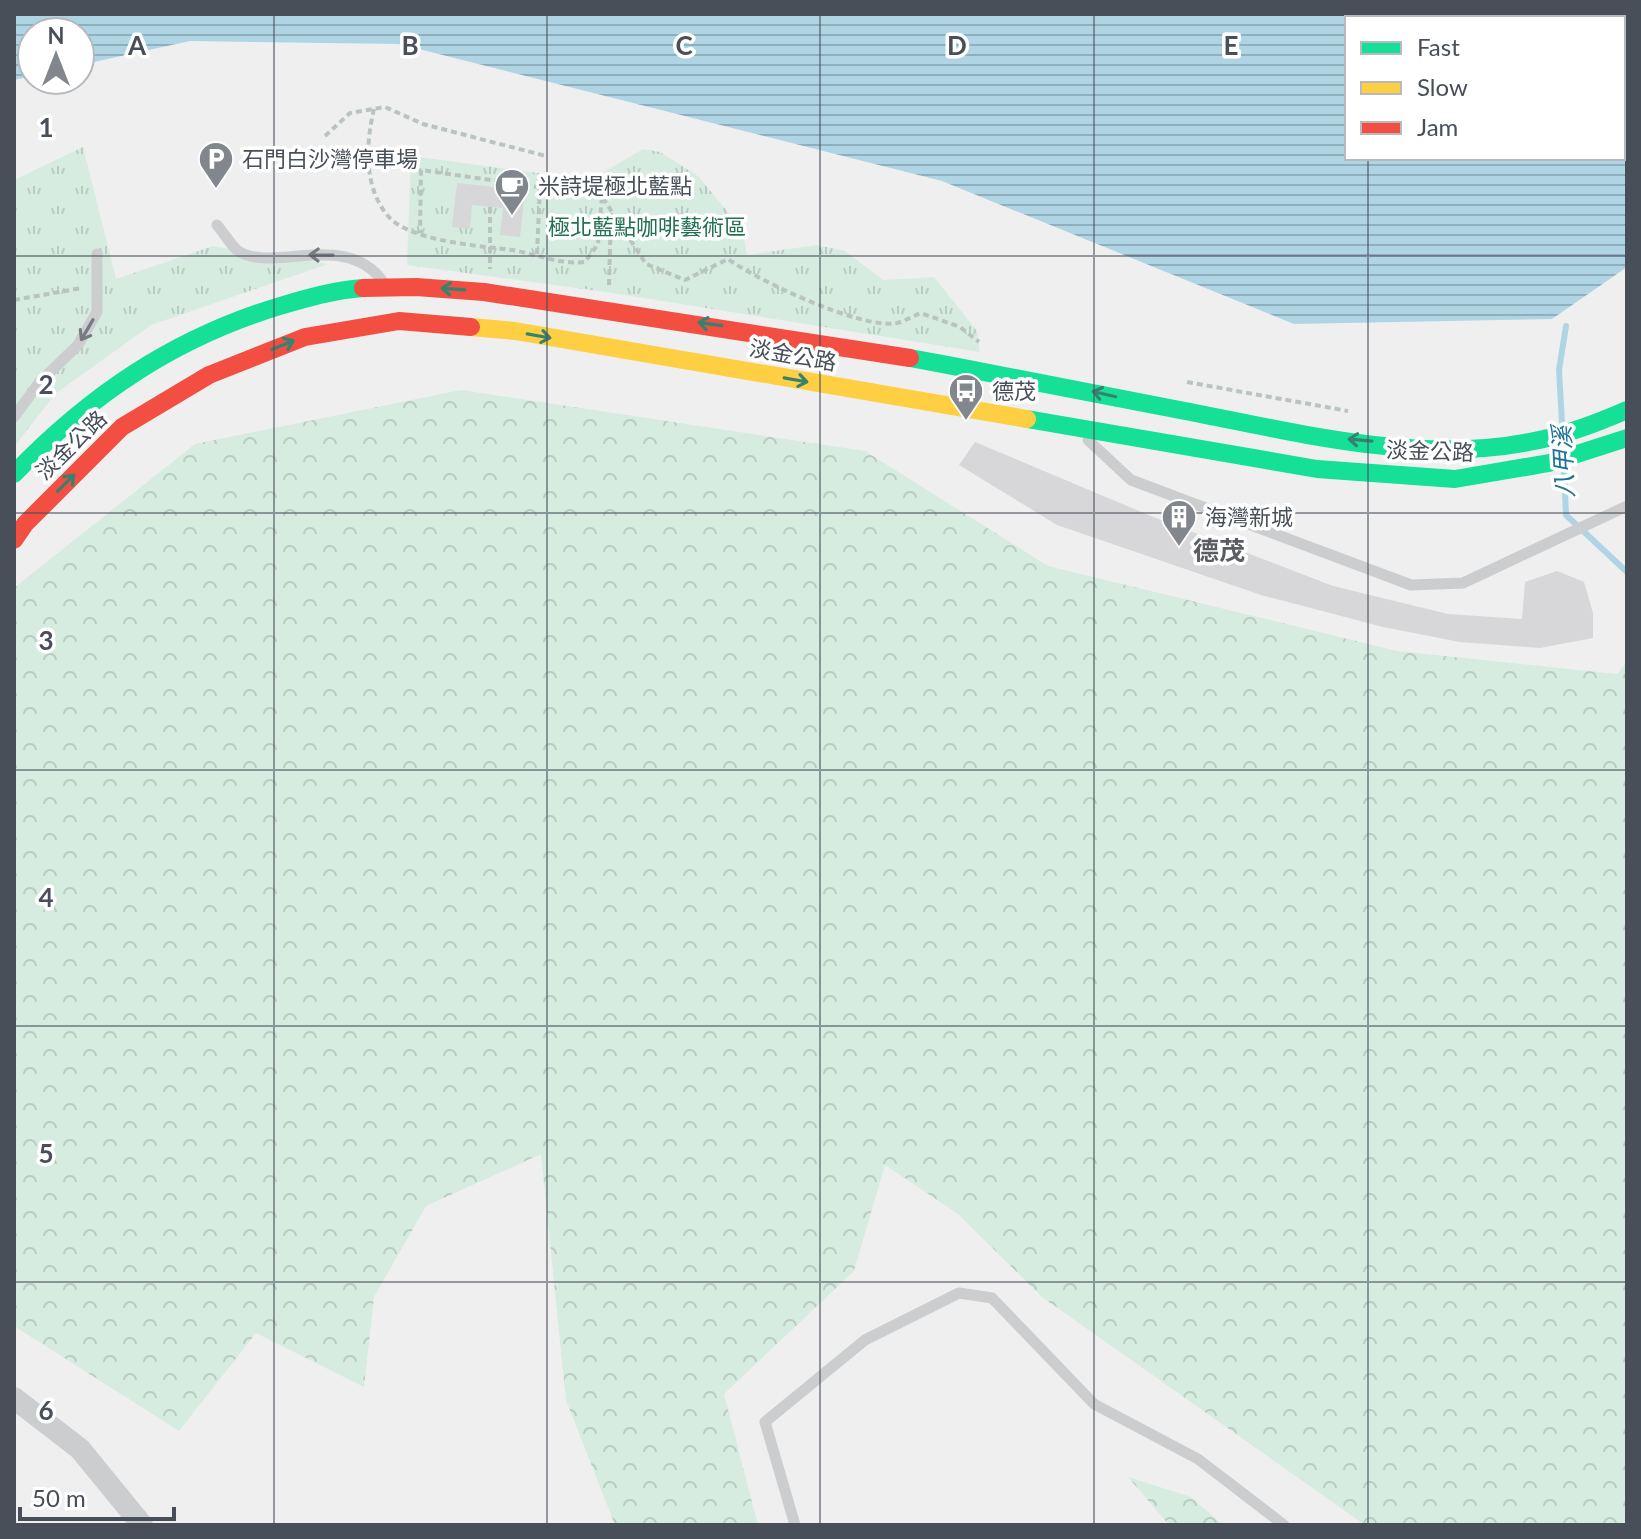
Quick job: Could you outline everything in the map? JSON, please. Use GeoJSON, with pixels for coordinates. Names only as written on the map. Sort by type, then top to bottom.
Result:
{"type":"FeatureCollection","features":[{"type":"Feature","properties":{"kind":"main road","name":"淡金公路"},"geometry":{"type":"LineString","coordinates":[[14,474],[53,431],[98,395],[182,341],[263,310],[344,290],[387,286],[457,289],[724,326],[1317,436],[1458,450],[1501,448],[1548,440],[1627,410]]}},
{"type":"Feature","properties":{"kind":"main road","name":"淡金公路"},"geometry":{"type":"LineString","coordinates":[[14,540],[25,524],[122,427],[209,375],[305,337],[399,321],[515,331],[1074,420],[1317,469],[1455,479],[1549,463],[1627,438]]}},
{"type":"Feature","properties":{"kind":"street"},"geometry":{"type":"LineString","coordinates":[[14,1398],[80,1449],[142,1525]]}},
{"type":"Feature","properties":{"kind":"lane"},"geometry":{"type":"LineString","coordinates":[[217,225],[238,251],[253,256],[326,254],[348,258],[375,269],[387,286]]}},
{"type":"Feature","properties":{"kind":"lane"},"geometry":{"type":"LineString","coordinates":[[14,417],[39,383],[78,345],[97,312],[97,254]]}},
{"type":"Feature","properties":{"kind":"lane"},"geometry":{"type":"LineString","coordinates":[[1074,420],[1131,480],[1411,585],[1463,583],[1627,506]]}},
{"type":"Feature","properties":{"kind":"lane"},"geometry":{"type":"LineString","coordinates":[[795,1525],[765,1422],[865,1340],[959,1293],[992,1298],[1094,1404],[1198,1459],[1284,1525]]}},
{"type":"Feature","properties":{"kind":"path"},"geometry":{"type":"LineString","coordinates":[[325,136],[350,113],[385,107],[423,124],[546,156]]}},
{"type":"Feature","properties":{"kind":"path"},"geometry":{"type":"LineString","coordinates":[[374,109],[366,141],[373,185],[388,217],[436,240],[537,254],[572,263],[585,262],[598,244],[602,196]]}},
{"type":"Feature","properties":{"kind":"path"},"geometry":{"type":"LineString","coordinates":[[420,233],[421,170],[602,196]]}},
{"type":"Feature","properties":{"kind":"path"},"geometry":{"type":"LineString","coordinates":[[537,254],[540,187]]}},
{"type":"Feature","properties":{"kind":"path"},"geometry":{"type":"LineString","coordinates":[[602,196],[646,264],[685,280],[728,259],[780,290],[857,317],[896,324],[921,313],[960,327],[983,345]]}},
{"type":"Feature","properties":{"kind":"path"},"geometry":{"type":"LineString","coordinates":[[490,207],[490,270]]}},
{"type":"Feature","properties":{"kind":"path"},"geometry":{"type":"LineString","coordinates":[[609,287],[611,211]]}},
{"type":"Feature","properties":{"kind":"path"},"geometry":{"type":"LineString","coordinates":[[14,300],[97,285]]}},
{"type":"Feature","properties":{"kind":"green space"},"geometry":{"type":"Polygon","coordinates":[[[83,147],[116,279],[213,246],[328,264],[151,325],[55,394],[14,447],[14,180],[83,147]]]}},
{"type":"Feature","properties":{"kind":"green space","name":"極北藍點咖啡藝術區"},"geometry":{"type":"Polygon","coordinates":[[[643,149],[660,152],[698,176],[742,229],[747,255],[817,245],[845,251],[883,280],[934,277],[977,331],[980,352],[606,292],[407,265],[411,156],[590,180],[643,149]]]}},
{"type":"Feature","properties":{"kind":"green space"},"geometry":{"type":"Polygon","coordinates":[[[461,390],[865,451],[1048,566],[1397,651],[1617,674],[1627,662],[1627,1525],[1365,1525],[1042,1297],[958,1214],[885,1165],[854,1271],[724,1394],[758,1525],[615,1525],[566,1400],[541,1154],[426,1206],[374,1297],[364,1387],[256,1333],[179,1431],[14,1326],[14,588],[195,444],[461,390]]]}},
{"type":"Feature","properties":{"kind":"green space"},"geometry":{"type":"Polygon","coordinates":[[[1128,1477],[1191,1497],[1223,1525],[1169,1525],[1128,1477]]]}},
{"type":"Feature","properties":{"kind":"water"},"geometry":{"type":"Polygon","coordinates":[[[14,14],[1627,14],[1627,267],[1552,319],[1294,324],[942,181],[399,44],[190,41],[96,62],[96,16],[16,16],[14,80],[14,14]]]}},
{"type":"Feature","properties":{"kind":"building","name":"米詩堤極北藍點"},"geometry":{"type":"Polygon","coordinates":[[[457,183],[525,190],[520,237],[500,235],[503,208],[472,205],[470,229],[452,227],[457,183]]]}},
{"type":"Feature","properties":{"kind":"building","name":"海灣新城"},"geometry":{"type":"Polygon","coordinates":[[[975,442],[1151,516],[1333,586],[1448,614],[1522,619],[1525,582],[1557,571],[1584,582],[1593,613],[1593,638],[1540,648],[1460,642],[1383,627],[1261,595],[1057,525],[959,465],[975,442]]]}},
{"type":"Feature","properties":{"kind":"waterway","name":"八甲溪"},"geometry":{"type":"LineString","coordinates":[[1562,423],[1559,370],[1566,326]]}},
{"type":"Feature","properties":{"kind":"waterway","name":"八甲溪"},"geometry":{"type":"LineString","coordinates":[[1564,470],[1566,515],[1627,572]]}},
{"type":"Feature","properties":{"kind":"traffic: fast"},"geometry":{"type":"LineString","coordinates":[[14,474],[73,419],[136,372],[169,352],[241,319],[280,306],[331,292],[363,288]]}},
{"type":"Feature","properties":{"kind":"traffic: fast"},"geometry":{"type":"LineString","coordinates":[[910,358],[1312,436],[1400,447],[1486,448],[1529,442],[1579,429],[1627,410]]}},
{"type":"Feature","properties":{"kind":"traffic: fast"},"geometry":{"type":"LineString","coordinates":[[1027,419],[1317,469],[1455,479],[1549,463],[1627,438]]}},
{"type":"Feature","properties":{"kind":"traffic: slow"},"geometry":{"type":"LineString","coordinates":[[471,327],[515,331],[1027,419]]}},
{"type":"Feature","properties":{"kind":"traffic: jam"},"geometry":{"type":"LineString","coordinates":[[363,288],[416,287],[484,292],[910,358]]}},
{"type":"Feature","properties":{"kind":"traffic: jam"},"geometry":{"type":"LineString","coordinates":[[14,540],[25,524],[122,427],[209,375],[305,337],[399,321],[471,327]]}},
{"type":"Feature","properties":{"kind":"place","name":"石門白沙灣停車場"},"geometry":{"type":"Point","coordinates":[216,190]}},
{"type":"Feature","properties":{"kind":"place","name":"米詩堤極北藍點"},"geometry":{"type":"Point","coordinates":[512,217]}},
{"type":"Feature","properties":{"kind":"place","name":"德茂"},"geometry":{"type":"Point","coordinates":[966,422]}},
{"type":"Feature","properties":{"kind":"place","name":"海灣新城"},"geometry":{"type":"Point","coordinates":[1179,548]}},
{"type":"Feature","properties":{"kind":"district","name":"德茂"},"geometry":{"type":"Point","coordinates":[1219,551]}}]}
